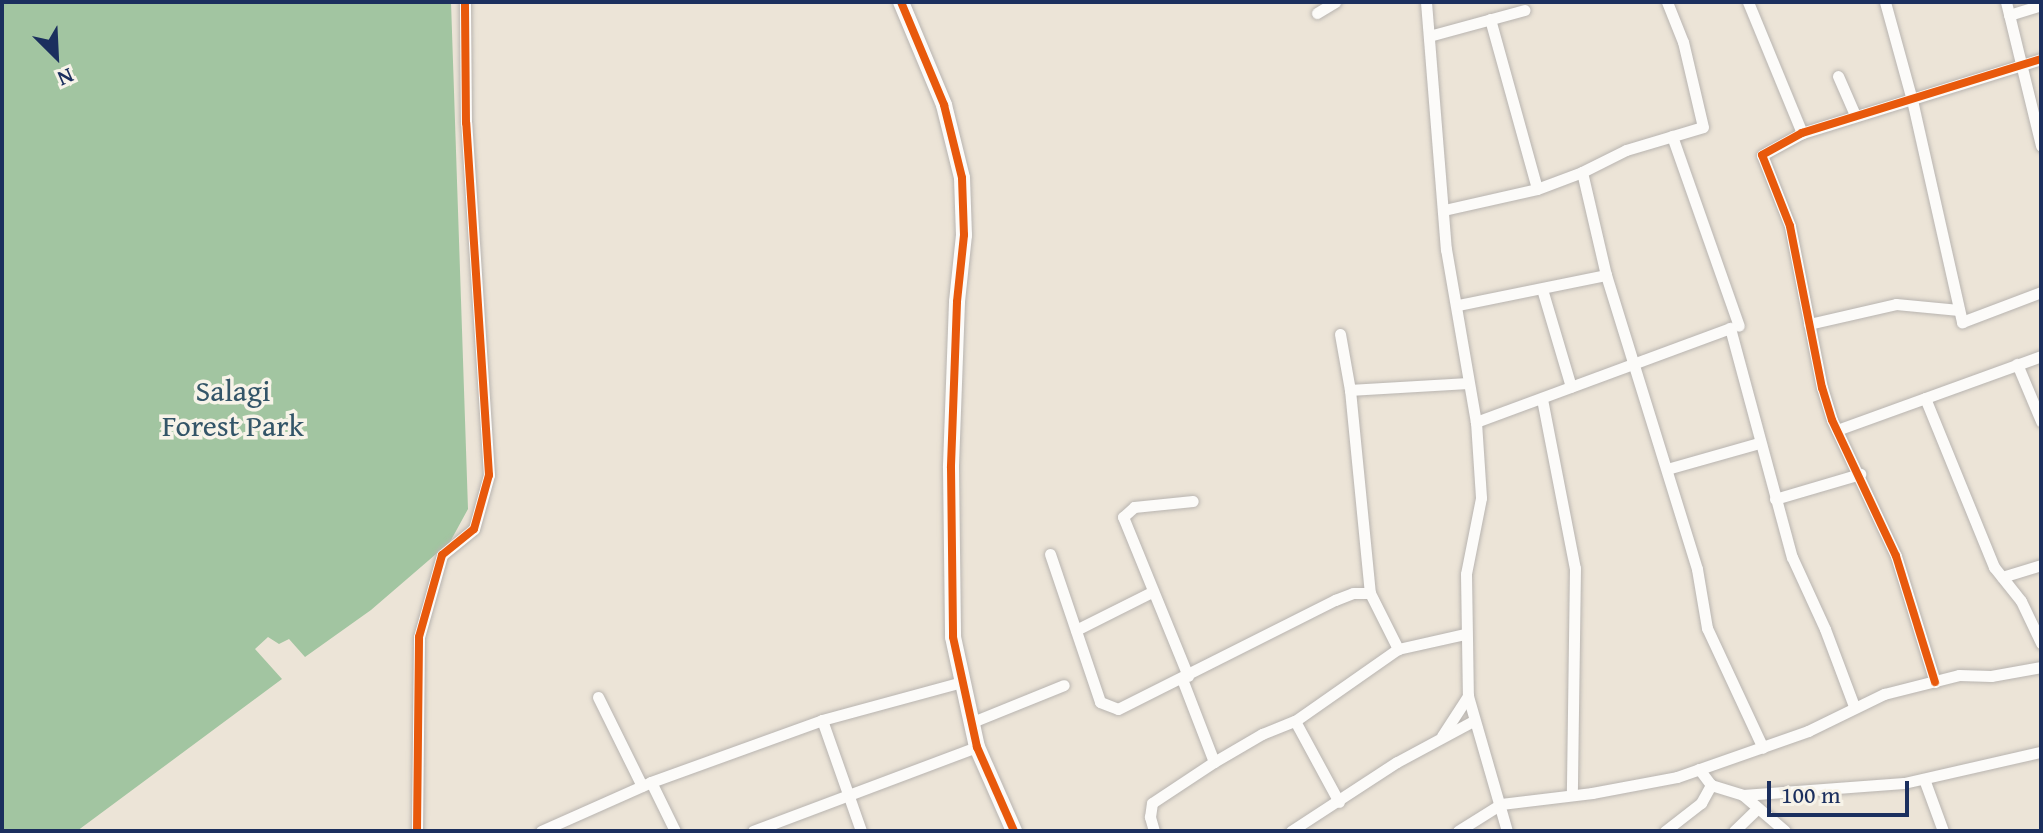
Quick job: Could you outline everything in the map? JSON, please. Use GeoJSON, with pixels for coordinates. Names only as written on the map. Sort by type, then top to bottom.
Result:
{"type":"FeatureCollection","features":[{"type":"Feature","properties":{"kind":"street"},"geometry":{"type":"LineString","coordinates":[[417,831],[419,637],[442,555],[474,529],[489,475],[466,123],[465,2]]}},
{"type":"Feature","properties":{"kind":"street"},"geometry":{"type":"LineString","coordinates":[[901,2],[944,105],[962,178],[964,235],[957,302],[951,468],[953,637],[977,747],[1014,831]]}},
{"type":"Feature","properties":{"kind":"street"},"geometry":{"type":"LineString","coordinates":[[1317,13],[1335,2]]}},
{"type":"Feature","properties":{"kind":"street"},"geometry":{"type":"LineString","coordinates":[[1426,2],[1446,249],[1476,422],[1481,498],[1466,574],[1468,696],[1507,831]]}},
{"type":"Feature","properties":{"kind":"street"},"geometry":{"type":"LineString","coordinates":[[1444,210],[1537,189],[1582,172],[1626,150],[1703,127],[1683,42],[1667,2]]}},
{"type":"Feature","properties":{"kind":"street"},"geometry":{"type":"LineString","coordinates":[[1748,2],[1802,133]]}},
{"type":"Feature","properties":{"kind":"street"},"geometry":{"type":"LineString","coordinates":[[1885,2],[1912,100],[1962,322],[2041,292]]}},
{"type":"Feature","properties":{"kind":"street"},"geometry":{"type":"LineString","coordinates":[[2006,2],[2041,146]]}},
{"type":"Feature","properties":{"kind":"street"},"geometry":{"type":"LineString","coordinates":[[2009,15],[2041,5]]}},
{"type":"Feature","properties":{"kind":"street"},"geometry":{"type":"LineString","coordinates":[[1429,36],[1525,10]]}},
{"type":"Feature","properties":{"kind":"street"},"geometry":{"type":"LineString","coordinates":[[1490,19],[1537,189]]}},
{"type":"Feature","properties":{"kind":"street"},"geometry":{"type":"LineString","coordinates":[[1935,682],[1896,556],[1837,430],[1822,388],[1790,226],[1762,155],[1802,133],[2041,59]]}},
{"type":"Feature","properties":{"kind":"street"},"geometry":{"type":"LineString","coordinates":[[1838,76],[1855,115]]}},
{"type":"Feature","properties":{"kind":"street"},"geometry":{"type":"LineString","coordinates":[[1672,136],[1739,326]]}},
{"type":"Feature","properties":{"kind":"street"},"geometry":{"type":"LineString","coordinates":[[1582,172],[1606,275],[1697,569],[1707,628],[1763,748]]}},
{"type":"Feature","properties":{"kind":"street"},"geometry":{"type":"LineString","coordinates":[[1458,305],[1606,275]]}},
{"type":"Feature","properties":{"kind":"street"},"geometry":{"type":"LineString","coordinates":[[1542,289],[1571,387]]}},
{"type":"Feature","properties":{"kind":"street"},"geometry":{"type":"LineString","coordinates":[[1809,324],[1896,304],[1959,310]]}},
{"type":"Feature","properties":{"kind":"street"},"geometry":{"type":"LineString","coordinates":[[1476,422],[1730,328],[1792,557],[1825,629],[1854,706]]}},
{"type":"Feature","properties":{"kind":"street"},"geometry":{"type":"LineString","coordinates":[[1340,334],[1350,390],[1370,593],[1398,649]]}},
{"type":"Feature","properties":{"kind":"street"},"geometry":{"type":"LineString","coordinates":[[1837,430],[2041,356]]}},
{"type":"Feature","properties":{"kind":"street"},"geometry":{"type":"LineString","coordinates":[[2017,364],[2041,421]]}},
{"type":"Feature","properties":{"kind":"street"},"geometry":{"type":"LineString","coordinates":[[1350,390],[1467,383]]}},
{"type":"Feature","properties":{"kind":"street"},"geometry":{"type":"LineString","coordinates":[[1925,398],[1994,567],[2021,601],[2041,643]]}},
{"type":"Feature","properties":{"kind":"street"},"geometry":{"type":"LineString","coordinates":[[1542,399],[1575,568],[1572,795]]}},
{"type":"Feature","properties":{"kind":"street"},"geometry":{"type":"LineString","coordinates":[[1667,469],[1759,443]]}},
{"type":"Feature","properties":{"kind":"street"},"geometry":{"type":"LineString","coordinates":[[1775,499],[1860,474]]}},
{"type":"Feature","properties":{"kind":"street"},"geometry":{"type":"LineString","coordinates":[[1193,501],[1134,507],[1126,511],[1124,526],[1185,678],[1214,762]]}},
{"type":"Feature","properties":{"kind":"street"},"geometry":{"type":"LineString","coordinates":[[1050,554],[1100,702],[1118,709],[1335,600],[1353,593],[1370,593]]}},
{"type":"Feature","properties":{"kind":"street"},"geometry":{"type":"LineString","coordinates":[[2002,577],[2041,565]]}},
{"type":"Feature","properties":{"kind":"street"},"geometry":{"type":"LineString","coordinates":[[1076,630],[1152,592]]}},
{"type":"Feature","properties":{"kind":"street"},"geometry":{"type":"LineString","coordinates":[[1154,831],[1150,817],[1152,803],[1214,762],[1262,734],[1295,721],[1398,649],[1465,634]]}},
{"type":"Feature","properties":{"kind":"street"},"geometry":{"type":"LineString","coordinates":[[1458,831],[1501,804],[1677,777],[1808,731],[1884,694],[1959,675],[1991,676],[2041,667]]}},
{"type":"Feature","properties":{"kind":"street"},"geometry":{"type":"LineString","coordinates":[[541,831],[646,784],[822,720],[962,682]]}},
{"type":"Feature","properties":{"kind":"street"},"geometry":{"type":"LineString","coordinates":[[970,723],[1064,685]]}},
{"type":"Feature","properties":{"kind":"street"},"geometry":{"type":"LineString","coordinates":[[1440,738],[1468,696]]}},
{"type":"Feature","properties":{"kind":"street"},"geometry":{"type":"LineString","coordinates":[[598,697],[675,831]]}},
{"type":"Feature","properties":{"kind":"street"},"geometry":{"type":"LineString","coordinates":[[822,720],[861,831]]}},
{"type":"Feature","properties":{"kind":"street"},"geometry":{"type":"LineString","coordinates":[[1295,721],[1339,802]]}},
{"type":"Feature","properties":{"kind":"street"},"geometry":{"type":"LineString","coordinates":[[1291,831],[1397,762],[1473,721]]}},
{"type":"Feature","properties":{"kind":"street"},"geometry":{"type":"LineString","coordinates":[[753,831],[977,747]]}},
{"type":"Feature","properties":{"kind":"street"},"geometry":{"type":"LineString","coordinates":[[1699,769],[1711,785],[1743,795],[1771,790],[1838,790],[1924,779],[2041,752]]}},
{"type":"Feature","properties":{"kind":"street"},"geometry":{"type":"LineString","coordinates":[[1924,779],[1943,831]]}},
{"type":"Feature","properties":{"kind":"street"},"geometry":{"type":"LineString","coordinates":[[1665,831],[1701,803],[1711,785]]}},
{"type":"Feature","properties":{"kind":"street"},"geometry":{"type":"LineString","coordinates":[[1743,795],[1785,831]]}},
{"type":"Feature","properties":{"kind":"street"},"geometry":{"type":"LineString","coordinates":[[1734,831],[1757,809]]}},
{"type":"Feature","properties":{"kind":"green space","name":"Salagi Forest Park"},"geometry":{"type":"Polygon","coordinates":[[[2,2],[451,2],[468,509],[450,542],[371,610],[305,657],[289,639],[279,644],[268,637],[255,649],[282,679],[77,831],[2,831],[2,2]]]}},
{"type":"Feature","properties":{"kind":"cycle path"},"geometry":{"type":"LineString","coordinates":[[417,831],[419,637],[442,555],[474,529],[489,475],[466,123],[465,2]]}},
{"type":"Feature","properties":{"kind":"cycle path"},"geometry":{"type":"LineString","coordinates":[[901,2],[944,105],[962,178],[964,235],[957,302],[951,468],[953,637],[977,747],[1014,831]]}},
{"type":"Feature","properties":{"kind":"cycle path"},"geometry":{"type":"LineString","coordinates":[[1935,682],[1896,556],[1832,420],[1822,388],[1790,226],[1762,155],[1802,133],[2041,59]]}}]}
